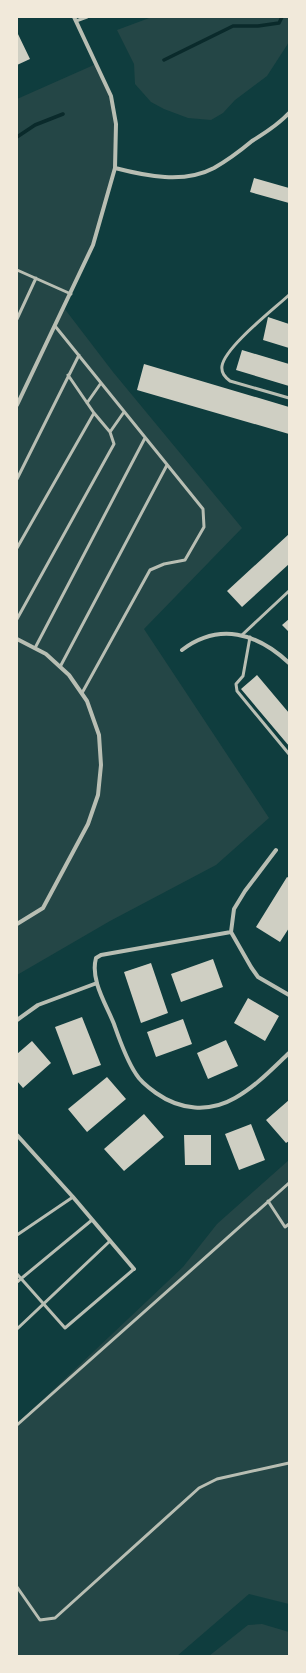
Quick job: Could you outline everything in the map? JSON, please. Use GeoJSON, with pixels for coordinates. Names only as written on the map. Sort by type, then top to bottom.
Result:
{"type":"FeatureCollection","features":[{"type":"Feature","properties":{"kind":"street"},"geometry":{"type":"LineString","coordinates":[[17,405],[93,245],[115,168],[116,124],[111,96],[75,19]]}},
{"type":"Feature","properties":{"kind":"street"},"geometry":{"type":"LineString","coordinates":[[115,168],[134,173],[164,177],[190,176],[213,169],[289,113]]}},
{"type":"Feature","properties":{"kind":"street"},"geometry":{"type":"LineString","coordinates":[[182,650],[190,643],[206,637],[222,634],[242,635],[266,644],[289,663]]}},
{"type":"Feature","properties":{"kind":"street"},"geometry":{"type":"LineString","coordinates":[[17,639],[46,654],[69,675],[82,693],[87,701],[99,735],[101,765],[98,795],[88,824],[43,908],[17,924]]}},
{"type":"Feature","properties":{"kind":"street"},"geometry":{"type":"LineString","coordinates":[[276,850],[245,891],[234,909],[231,932],[258,977],[289,995]]}},
{"type":"Feature","properties":{"kind":"street"},"geometry":{"type":"LineString","coordinates":[[231,932],[101,955],[96,958],[94,966],[97,983],[128,1060],[136,1076],[163,1098],[178,1105],[193,1108],[208,1108],[221,1105],[236,1098],[289,1054]]}},
{"type":"Feature","properties":{"kind":"street"},"geometry":{"type":"LineString","coordinates":[[17,1020],[38,1005],[97,983]]}},
{"type":"Feature","properties":{"kind":"street"},"geometry":{"type":"LineString","coordinates":[[17,1135],[73,1197],[134,1269]]}},
{"type":"Feature","properties":{"kind":"lane"},"geometry":{"type":"LineString","coordinates":[[75,19],[87,17]]}},
{"type":"Feature","properties":{"kind":"lane"},"geometry":{"type":"LineString","coordinates":[[17,270],[71,294]]}},
{"type":"Feature","properties":{"kind":"lane"},"geometry":{"type":"LineString","coordinates":[[17,319],[36,278]]}},
{"type":"Feature","properties":{"kind":"lane"},"geometry":{"type":"LineString","coordinates":[[289,295],[233,346],[222,364],[224,377],[230,381],[289,398]]}},
{"type":"Feature","properties":{"kind":"lane"},"geometry":{"type":"LineString","coordinates":[[55,326],[203,509],[204,527],[185,560],[164,564],[150,570],[82,693]]}},
{"type":"Feature","properties":{"kind":"lane"},"geometry":{"type":"LineString","coordinates":[[17,479],[78,355]]}},
{"type":"Feature","properties":{"kind":"lane"},"geometry":{"type":"LineString","coordinates":[[17,619],[114,444],[110,432],[86,403],[68,375]]}},
{"type":"Feature","properties":{"kind":"lane"},"geometry":{"type":"LineString","coordinates":[[86,403],[101,383]]}},
{"type":"Feature","properties":{"kind":"lane"},"geometry":{"type":"LineString","coordinates":[[110,432],[124,412]]}},
{"type":"Feature","properties":{"kind":"lane"},"geometry":{"type":"LineString","coordinates":[[17,548],[94,413]]}},
{"type":"Feature","properties":{"kind":"lane"},"geometry":{"type":"LineString","coordinates":[[35,648],[145,438]]}},
{"type":"Feature","properties":{"kind":"lane"},"geometry":{"type":"LineString","coordinates":[[60,667],[167,464]]}},
{"type":"Feature","properties":{"kind":"lane"},"geometry":{"type":"LineString","coordinates":[[242,635],[289,591]]}},
{"type":"Feature","properties":{"kind":"lane"},"geometry":{"type":"LineString","coordinates":[[250,637],[243,676],[236,684],[237,690],[289,754]]}},
{"type":"Feature","properties":{"kind":"lane"},"geometry":{"type":"LineString","coordinates":[[17,1425],[289,1183]]}},
{"type":"Feature","properties":{"kind":"lane"},"geometry":{"type":"LineString","coordinates":[[17,1235],[73,1197]]}},
{"type":"Feature","properties":{"kind":"lane"},"geometry":{"type":"LineString","coordinates":[[268,1201],[285,1226],[289,1224]]}},
{"type":"Feature","properties":{"kind":"lane"},"geometry":{"type":"LineString","coordinates":[[17,1282],[92,1220]]}},
{"type":"Feature","properties":{"kind":"lane"},"geometry":{"type":"LineString","coordinates":[[17,1329],[110,1241]]}},
{"type":"Feature","properties":{"kind":"lane"},"geometry":{"type":"LineString","coordinates":[[17,1274],[65,1328],[134,1269]]}},
{"type":"Feature","properties":{"kind":"lane"},"geometry":{"type":"LineString","coordinates":[[17,1587],[40,1620],[55,1618],[199,1488],[217,1479],[289,1463]]}},
{"type":"Feature","properties":{"kind":"shaded area"},"geometry":{"type":"Polygon","coordinates":[[[152,17],[289,17],[289,42],[267,76],[235,100],[223,113],[211,120],[188,118],[164,109],[151,102],[135,84],[134,64],[117,30],[152,17]]]}},
{"type":"Feature","properties":{"kind":"shaded area"},"geometry":{"type":"Polygon","coordinates":[[[96,64],[111,96],[116,124],[115,168],[93,245],[64,308],[113,372],[242,528],[144,629],[269,818],[216,865],[110,921],[17,975],[17,99],[96,64]]]}},
{"type":"Feature","properties":{"kind":"shaded area"},"geometry":{"type":"Polygon","coordinates":[[[289,1160],[289,1604],[249,1594],[177,1656],[17,1656],[17,1424],[183,1267],[217,1224],[289,1160]]]}},
{"type":"Feature","properties":{"kind":"shaded area"},"geometry":{"type":"Polygon","coordinates":[[[262,1624],[289,1632],[289,1656],[209,1656],[248,1625],[262,1624]]]}},
{"type":"Feature","properties":{"kind":"building"},"geometry":{"type":"Polygon","coordinates":[[[17,32],[30,59],[17,65],[17,32]]]}},
{"type":"Feature","properties":{"kind":"building"},"geometry":{"type":"Polygon","coordinates":[[[254,178],[289,188],[289,203],[250,192],[254,178]]]}},
{"type":"Feature","properties":{"kind":"building"},"geometry":{"type":"Polygon","coordinates":[[[268,317],[289,324],[289,348],[263,340],[268,317]]]}},
{"type":"Feature","properties":{"kind":"building"},"geometry":{"type":"Polygon","coordinates":[[[242,350],[289,364],[289,386],[236,370],[242,350]]]}},
{"type":"Feature","properties":{"kind":"building"},"geometry":{"type":"Polygon","coordinates":[[[144,364],[289,407],[289,434],[137,390],[144,364]]]}},
{"type":"Feature","properties":{"kind":"building"},"geometry":{"type":"Polygon","coordinates":[[[289,534],[289,564],[242,607],[227,591],[289,534]]]}},
{"type":"Feature","properties":{"kind":"building"},"geometry":{"type":"Polygon","coordinates":[[[289,619],[289,632],[282,625],[289,619]]]}},
{"type":"Feature","properties":{"kind":"building"},"geometry":{"type":"Polygon","coordinates":[[[257,675],[289,713],[289,746],[241,689],[257,675]]]}},
{"type":"Feature","properties":{"kind":"building"},"geometry":{"type":"Polygon","coordinates":[[[287,877],[289,878],[289,928],[280,942],[256,927],[287,877]]]}},
{"type":"Feature","properties":{"kind":"building"},"geometry":{"type":"Polygon","coordinates":[[[213,959],[223,987],[181,1002],[171,974],[213,959]]]}},
{"type":"Feature","properties":{"kind":"building"},"geometry":{"type":"Polygon","coordinates":[[[151,963],[168,1013],[141,1023],[124,972],[151,963]]]}},
{"type":"Feature","properties":{"kind":"building"},"geometry":{"type":"Polygon","coordinates":[[[248,998],[279,1016],[265,1041],[234,1023],[248,998]]]}},
{"type":"Feature","properties":{"kind":"building"},"geometry":{"type":"Polygon","coordinates":[[[82,1017],[101,1065],[73,1075],[55,1027],[82,1017]]]}},
{"type":"Feature","properties":{"kind":"building"},"geometry":{"type":"Polygon","coordinates":[[[183,1019],[192,1044],[156,1057],[147,1032],[183,1019]]]}},
{"type":"Feature","properties":{"kind":"building"},"geometry":{"type":"Polygon","coordinates":[[[226,1040],[238,1066],[208,1079],[197,1053],[226,1040]]]}},
{"type":"Feature","properties":{"kind":"building"},"geometry":{"type":"Polygon","coordinates":[[[32,1041],[51,1063],[23,1088],[17,1081],[17,1054],[32,1041]]]}},
{"type":"Feature","properties":{"kind":"building"},"geometry":{"type":"Polygon","coordinates":[[[107,1077],[126,1099],[87,1132],[68,1109],[107,1077]]]}},
{"type":"Feature","properties":{"kind":"building"},"geometry":{"type":"Polygon","coordinates":[[[289,1100],[289,1141],[286,1143],[266,1120],[289,1100]]]}},
{"type":"Feature","properties":{"kind":"building"},"geometry":{"type":"Polygon","coordinates":[[[144,1114],[164,1137],[124,1171],[104,1149],[144,1114]]]}},
{"type":"Feature","properties":{"kind":"building"},"geometry":{"type":"Polygon","coordinates":[[[251,1124],[265,1160],[239,1170],[225,1134],[251,1124]]]}},
{"type":"Feature","properties":{"kind":"building"},"geometry":{"type":"Polygon","coordinates":[[[184,1135],[211,1135],[211,1165],[185,1165],[184,1135]]]}},
{"type":"Feature","properties":{"kind":"waterway"},"geometry":{"type":"LineString","coordinates":[[164,60],[233,26],[258,26],[279,23],[282,17]]}},
{"type":"Feature","properties":{"kind":"waterway"},"geometry":{"type":"LineString","coordinates":[[17,137],[35,125],[63,114]]}}]}
